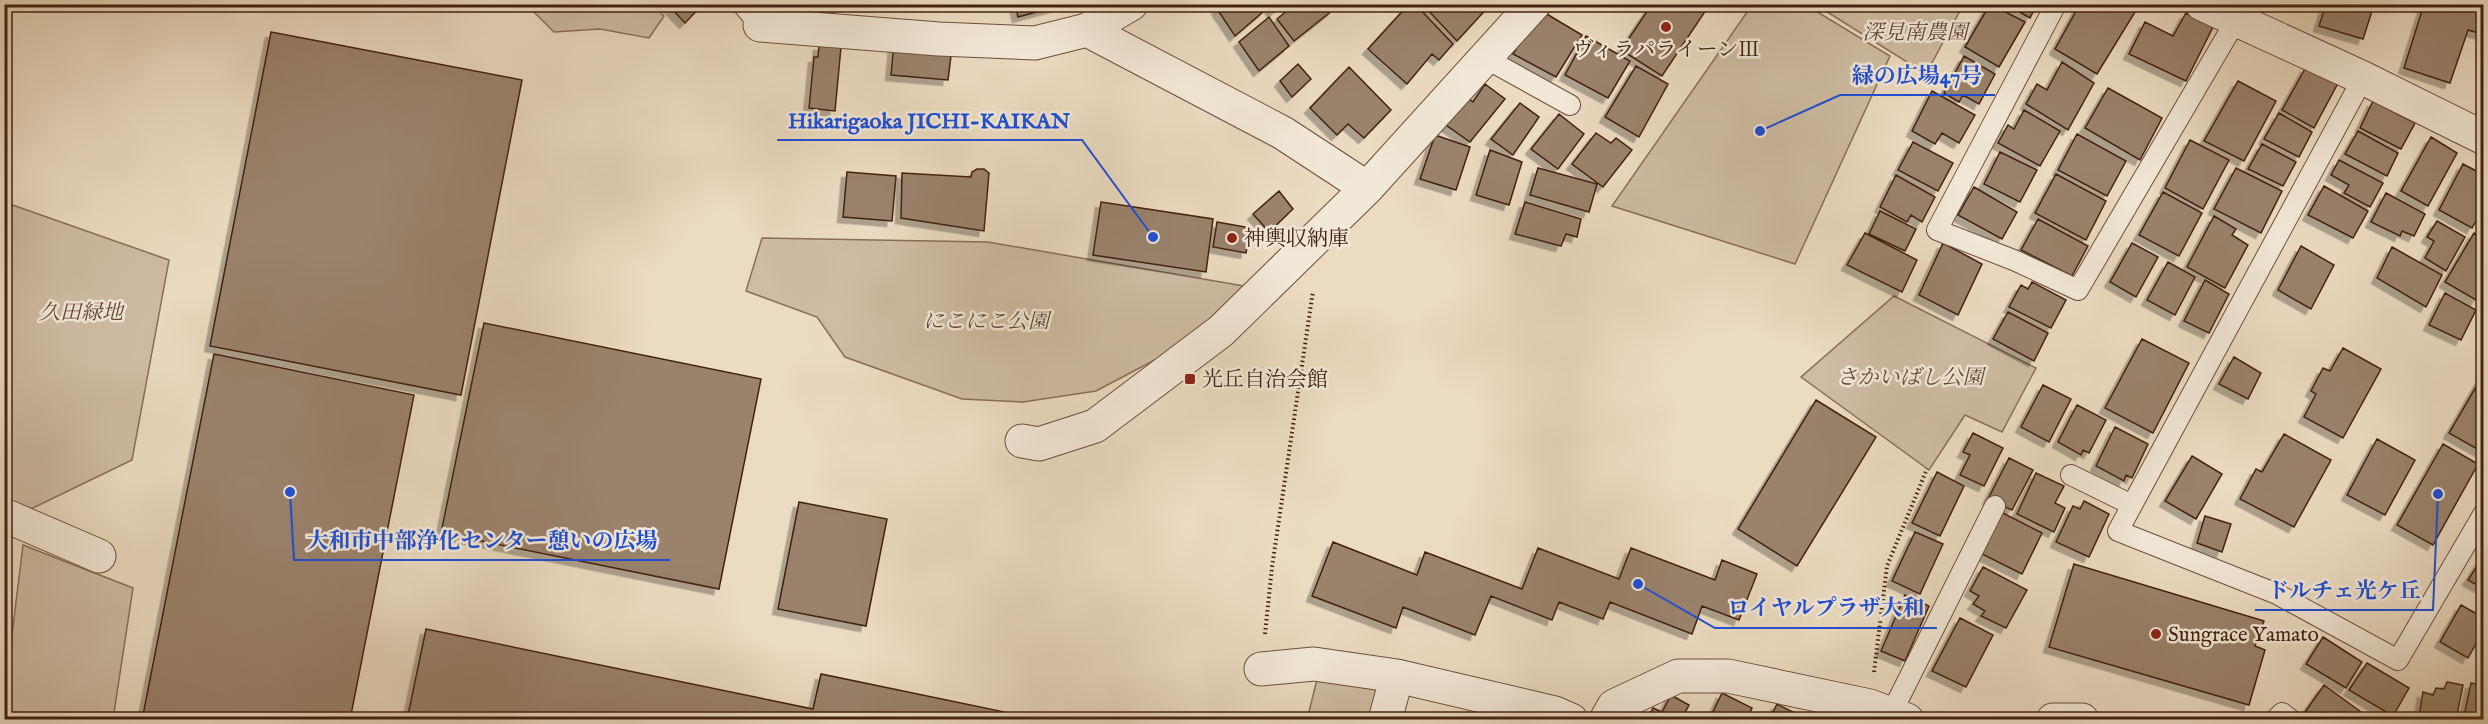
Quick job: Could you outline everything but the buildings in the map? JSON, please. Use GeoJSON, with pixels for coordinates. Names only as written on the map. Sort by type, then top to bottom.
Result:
{"type":"FeatureCollection","features":[{"type":"Feature","properties":{"kind":"street"},"geometry":{"type":"LineString","coordinates":[[751,15],[939,39],[1035,43],[1087,30],[1131,4]]}},
{"type":"Feature","properties":{"kind":"street"},"geometry":{"type":"LineString","coordinates":[[1022,441],[1039,444],[1095,426],[1221,331],[1367,188],[1534,4]]}},
{"type":"Feature","properties":{"kind":"street"},"geometry":{"type":"LineString","coordinates":[[2202,4],[2235,22],[2363,78],[2484,138]]}},
{"type":"Feature","properties":{"kind":"street"},"geometry":{"type":"LineString","coordinates":[[1087,30],[1283,133],[1367,188]]}},
{"type":"Feature","properties":{"kind":"street"},"geometry":{"type":"LineString","coordinates":[[4,515],[99,556]]}},
{"type":"Feature","properties":{"kind":"street"},"geometry":{"type":"LineString","coordinates":[[1261,669],[1314,664],[1397,676],[1560,717]]}},
{"type":"Feature","properties":{"kind":"street"},"geometry":{"type":"LineString","coordinates":[[1385,720],[1397,676]]}},
{"type":"Feature","properties":{"kind":"street"},"geometry":{"type":"LineString","coordinates":[[1606,720],[1614,706],[1678,676],[1728,676],[1889,715]]}},
{"type":"Feature","properties":{"kind":"street"},"geometry":{"type":"LineString","coordinates":[[2053,720],[2082,720]]}},
{"type":"Feature","properties":{"kind":"lane"},"geometry":{"type":"LineString","coordinates":[[2056,4],[1937,230],[2016,261],[2078,290],[2235,22]]}},
{"type":"Feature","properties":{"kind":"lane"},"geometry":{"type":"LineString","coordinates":[[1485,58],[1570,105]]}},
{"type":"Feature","properties":{"kind":"lane"},"geometry":{"type":"LineString","coordinates":[[2363,78],[2118,531],[2277,594],[2398,660],[2484,513]]}},
{"type":"Feature","properties":{"kind":"lane"},"geometry":{"type":"LineString","coordinates":[[2072,475],[2132,505]]}},
{"type":"Feature","properties":{"kind":"lane"},"geometry":{"type":"LineString","coordinates":[[1889,715],[1995,506]]}},
{"type":"Feature","properties":{"kind":"lane"},"geometry":{"type":"LineString","coordinates":[[2275,720],[2282,714],[2291,720]]}},
{"type":"Feature","properties":{"kind":"path"},"geometry":{"type":"LineString","coordinates":[[1261,669],[1272,567],[1321,234]]}},
{"type":"Feature","properties":{"kind":"path"},"geometry":{"type":"LineString","coordinates":[[1889,715],[1887,566],[1927,469]]}},
{"type":"Feature","properties":{"kind":"green space","name":"深見南農園"},"geometry":{"type":"Polygon","coordinates":[[[1963,4],[1926,74],[1816,5],[1963,4]]]}},
{"type":"Feature","properties":{"kind":"green space"},"geometry":{"type":"Polygon","coordinates":[[[527,5],[653,5],[664,16],[649,38],[600,29],[554,32],[527,5]]]}},
{"type":"Feature","properties":{"kind":"green space"},"geometry":{"type":"Polygon","coordinates":[[[1752,5],[1806,5],[1890,56],[1795,264],[1612,206],[1752,5]]]}},
{"type":"Feature","properties":{"kind":"green space","name":"久田緑地"},"geometry":{"type":"Polygon","coordinates":[[[4,202],[169,260],[132,460],[31,509],[5,501],[4,202]]]}},
{"type":"Feature","properties":{"kind":"green space","name":"にこにこ公園"},"geometry":{"type":"Polygon","coordinates":[[[762,238],[988,242],[1244,286],[1209,324],[1168,353],[1096,391],[1023,402],[962,399],[845,357],[817,317],[746,291],[762,238]]]}},
{"type":"Feature","properties":{"kind":"green space","name":"さかいばし公園"},"geometry":{"type":"Polygon","coordinates":[[[1894,296],[2036,368],[2002,432],[1965,415],[1929,470],[1801,377],[1894,296]]]}},
{"type":"Feature","properties":{"kind":"green space"},"geometry":{"type":"Polygon","coordinates":[[[23,545],[133,588],[113,719],[5,719],[5,692],[23,545]]]}},
{"type":"Feature","properties":{"kind":"green space"},"geometry":{"type":"Polygon","coordinates":[[[1318,675],[1381,684],[1372,719],[1307,720],[1318,675]]]}},
{"type":"Feature","properties":{"kind":"place","name":"ヴィラパライーンⅢ"},"geometry":{"type":"Point","coordinates":[1666,27]}},
{"type":"Feature","properties":{"kind":"place","name":"緑の広場47号"},"geometry":{"type":"Point","coordinates":[1760,131]}},
{"type":"Feature","properties":{"kind":"place","name":"Hikarigaoka JICHI-KAIKAN"},"geometry":{"type":"Point","coordinates":[1153,237]}},
{"type":"Feature","properties":{"kind":"place","name":"神輿収納庫"},"geometry":{"type":"Point","coordinates":[1232,238]}},
{"type":"Feature","properties":{"kind":"place","name":"光丘自治会館"},"geometry":{"type":"Point","coordinates":[1190,379]}},
{"type":"Feature","properties":{"kind":"place","name":"大和市中部浄化センター憩いの広場"},"geometry":{"type":"Point","coordinates":[290,492]}},
{"type":"Feature","properties":{"kind":"place","name":"ドルチェ光ケ丘"},"geometry":{"type":"Point","coordinates":[2438,494]}},
{"type":"Feature","properties":{"kind":"place","name":"ロイヤルプラザ大和"},"geometry":{"type":"Point","coordinates":[1638,584]}},
{"type":"Feature","properties":{"kind":"place","name":"Sungrace Yamato"},"geometry":{"type":"Point","coordinates":[2156,634]}}]}
